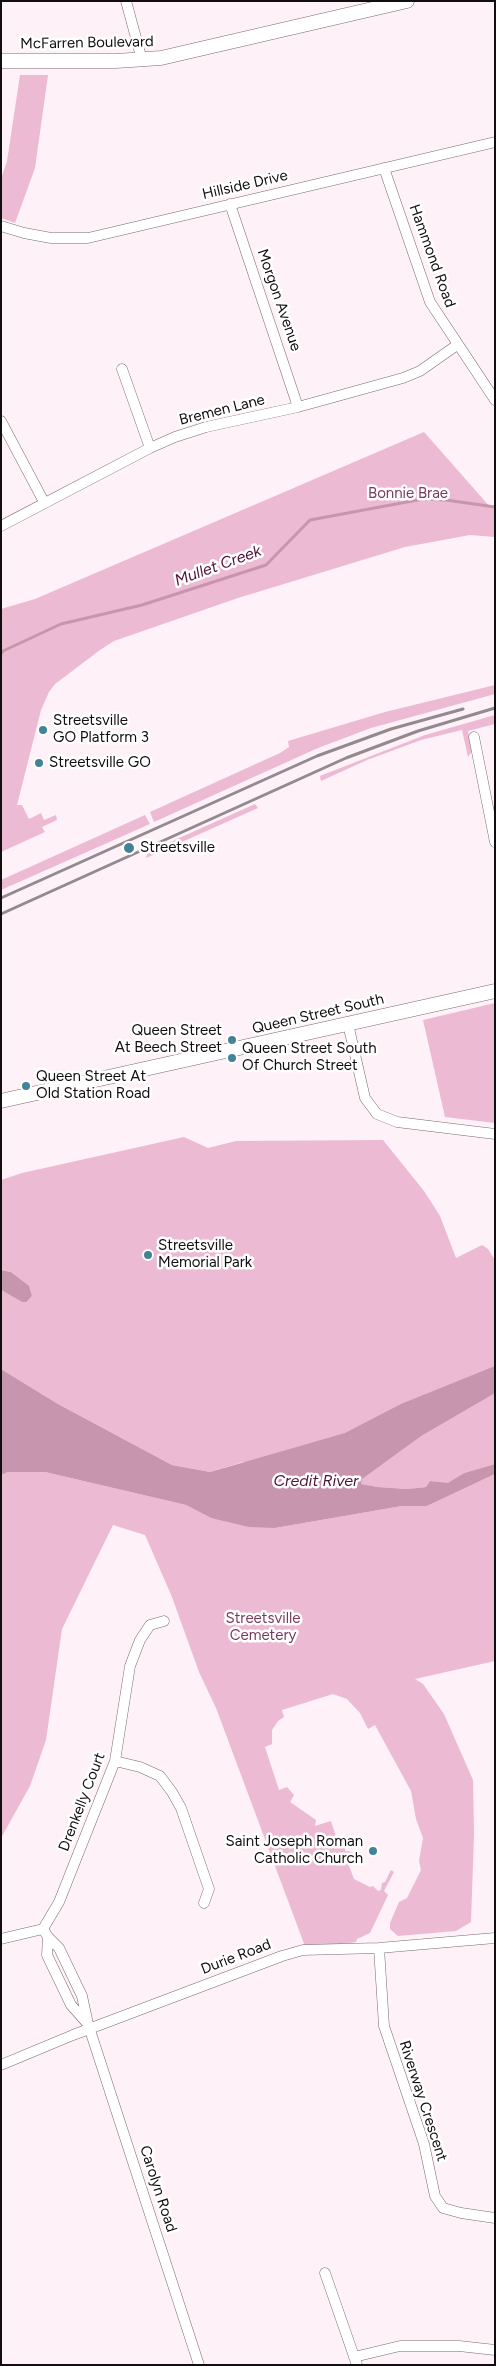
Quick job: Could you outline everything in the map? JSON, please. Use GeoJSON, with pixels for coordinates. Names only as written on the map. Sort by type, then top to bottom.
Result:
{"type":"FeatureCollection","features":[{"type":"Feature","properties":{"kind":"main road","name":"McFarren Boulevard"},"geometry":{"type":"LineString","coordinates":[[1,61],[142,60],[178,55],[407,1]]}},
{"type":"Feature","properties":{"kind":"main road","name":"Queen Street South"},"geometry":{"type":"LineString","coordinates":[[2,1100],[495,991]]}},
{"type":"Feature","properties":{"kind":"street"},"geometry":{"type":"LineString","coordinates":[[126,1],[142,60]]}},
{"type":"Feature","properties":{"kind":"street","name":"Hillside Drive"},"geometry":{"type":"LineString","coordinates":[[1,226],[36,235],[78,239],[495,142]]}},
{"type":"Feature","properties":{"kind":"street","name":"Hammond Road"},"geometry":{"type":"LineString","coordinates":[[384,168],[430,302],[495,400]]}},
{"type":"Feature","properties":{"kind":"street","name":"Morgon Avenue"},"geometry":{"type":"LineString","coordinates":[[230,204],[298,407]]}},
{"type":"Feature","properties":{"kind":"street","name":"Bremen Lane"},"geometry":{"type":"LineString","coordinates":[[1,526],[150,448],[206,427],[298,407],[403,378],[420,371],[457,345]]}},
{"type":"Feature","properties":{"kind":"street"},"geometry":{"type":"LineString","coordinates":[[122,369],[150,448]]}},
{"type":"Feature","properties":{"kind":"street"},"geometry":{"type":"LineString","coordinates":[[1,422],[44,502]]}},
{"type":"Feature","properties":{"kind":"street"},"geometry":{"type":"LineString","coordinates":[[474,737],[492,814],[495,842]]}},
{"type":"Feature","properties":{"kind":"street"},"geometry":{"type":"LineString","coordinates":[[348,1024],[365,1098],[377,1114],[397,1122],[495,1134]]}},
{"type":"Feature","properties":{"kind":"street","name":"Drenkelly Court"},"geometry":{"type":"LineString","coordinates":[[46,1933],[116,1761],[130,1666],[140,1640],[150,1625],[164,1621]]}},
{"type":"Feature","properties":{"kind":"street"},"geometry":{"type":"LineString","coordinates":[[116,1761],[140,1767],[160,1776],[172,1792],[181,1808],[209,1889],[204,1903]]}},
{"type":"Feature","properties":{"kind":"street"},"geometry":{"type":"LineString","coordinates":[[1,1940],[46,1933]]}},
{"type":"Feature","properties":{"kind":"street","name":"Carolyn Road"},"geometry":{"type":"LineString","coordinates":[[46,1933],[59,1948],[82,1996],[89,2026],[199,2365]]}},
{"type":"Feature","properties":{"kind":"street","name":"Durie Road"},"geometry":{"type":"LineString","coordinates":[[1,2065],[89,2026],[303,1950],[379,1948],[495,1938]]}},
{"type":"Feature","properties":{"kind":"street","name":"Riverway Crescent"},"geometry":{"type":"LineString","coordinates":[[379,1948],[384,2026],[424,2144],[435,2196],[443,2208],[461,2214],[495,2218]]}},
{"type":"Feature","properties":{"kind":"street"},"geometry":{"type":"LineString","coordinates":[[325,2274],[355,2361],[400,2346],[460,2346],[495,2350]]}},
{"type":"Feature","properties":{"kind":"green space"},"geometry":{"type":"Polygon","coordinates":[[[20,75],[48,75],[35,168],[15,223],[1,218],[1,179],[7,161],[20,75]]]}},
{"type":"Feature","properties":{"kind":"green space","name":"Bonnie Brae"},"geometry":{"type":"Polygon","coordinates":[[[424,432],[491,508],[495,508],[495,537],[470,535],[405,547],[238,598],[114,641],[55,684],[41,710],[17,805],[22,805],[29,819],[41,813],[44,820],[56,815],[57,820],[42,827],[45,832],[1,852],[1,609],[35,599],[424,432]]]}},
{"type":"Feature","properties":{"kind":"green space"},"geometry":{"type":"Polygon","coordinates":[[[495,685],[495,694],[371,728],[318,748],[154,822],[150,812],[280,753],[289,747],[288,741],[385,712],[495,685]]]}},
{"type":"Feature","properties":{"kind":"green space"},"geometry":{"type":"Polygon","coordinates":[[[495,715],[495,724],[468,731],[472,751],[468,757],[462,730],[421,740],[367,760],[321,781],[320,776],[425,735],[495,715]]]}},
{"type":"Feature","properties":{"kind":"green space"},"geometry":{"type":"Polygon","coordinates":[[[255,804],[258,808],[146,858],[148,852],[255,804]]]}},
{"type":"Feature","properties":{"kind":"green space"},"geometry":{"type":"Polygon","coordinates":[[[145,815],[150,824],[1,890],[1,880],[145,815]]]}},
{"type":"Feature","properties":{"kind":"green space"},"geometry":{"type":"Polygon","coordinates":[[[495,1003],[495,1123],[445,1117],[423,1020],[495,1003]]]}},
{"type":"Feature","properties":{"kind":"green space","name":"Streetsville Memorial Park"},"geometry":{"type":"Polygon","coordinates":[[[184,1137],[208,1148],[236,1141],[383,1140],[424,1191],[440,1216],[456,1258],[482,1245],[488,1249],[495,1260],[495,1464],[464,1473],[448,1484],[430,1481],[426,1487],[407,1489],[378,1487],[360,1484],[361,1479],[243,1462],[210,1472],[172,1465],[58,1404],[1,1369],[1,1290],[22,1302],[32,1296],[28,1286],[11,1272],[1,1270],[1,1180],[22,1173],[184,1137]]]}},
{"type":"Feature","properties":{"kind":"green space","name":"Streetsville Cemetery"},"geometry":{"type":"Polygon","coordinates":[[[8,1472],[45,1472],[186,1505],[211,1518],[275,1528],[402,1506],[427,1506],[495,1474],[495,1661],[415,1679],[423,1684],[444,1714],[473,1780],[474,1834],[471,1922],[456,1931],[398,1936],[390,1929],[390,1923],[399,1902],[407,1898],[421,1870],[419,1861],[423,1838],[416,1819],[411,1791],[375,1725],[368,1729],[360,1713],[347,1699],[333,1694],[282,1710],[284,1717],[278,1721],[272,1730],[272,1744],[265,1747],[279,1790],[287,1787],[294,1795],[290,1802],[316,1820],[315,1826],[331,1821],[339,1846],[346,1844],[345,1851],[353,1852],[348,1863],[354,1879],[370,1887],[373,1886],[378,1891],[381,1890],[382,1883],[385,1882],[391,1870],[394,1872],[384,1891],[388,1895],[370,1933],[357,1939],[356,1942],[306,1949],[216,1708],[199,1672],[172,1597],[145,1535],[113,1525],[62,1629],[46,1740],[30,1786],[1,1838],[1,1475],[8,1472]]]}},
{"type":"Feature","properties":{"kind":"water"},"geometry":{"type":"Polygon","coordinates":[[[1,1270],[11,1272],[29,1286],[32,1296],[26,1302],[22,1302],[1,1290],[1,1270]]]}},
{"type":"Feature","properties":{"kind":"water","name":"Credit River"},"geometry":{"type":"Polygon","coordinates":[[[495,1366],[495,1393],[421,1436],[362,1479],[361,1484],[378,1487],[407,1489],[426,1487],[430,1481],[448,1483],[464,1473],[495,1464],[495,1474],[427,1506],[402,1506],[275,1528],[249,1527],[211,1518],[186,1505],[45,1472],[8,1472],[1,1475],[1,1369],[58,1404],[172,1465],[210,1472],[345,1433],[401,1404],[495,1366]]]}},
{"type":"Feature","properties":{"kind":"waterway","name":"Mullet Creek"},"geometry":{"type":"LineString","coordinates":[[1,654],[3,651],[61,624],[142,605],[266,565],[310,520],[423,499],[446,500],[495,507]]}},
{"type":"Feature","properties":{"kind":"railway"},"geometry":{"type":"LineString","coordinates":[[1,914],[346,758],[418,731],[495,708]]}},
{"type":"Feature","properties":{"kind":"railway"},"geometry":{"type":"LineString","coordinates":[[1,898],[317,756],[391,729],[463,709]]}},
{"type":"Feature","properties":{"kind":"place","name":"Streetsville GO Platform 3"},"geometry":{"type":"Point","coordinates":[43,730]}},
{"type":"Feature","properties":{"kind":"place","name":"Streetsville GO"},"geometry":{"type":"Point","coordinates":[39,763]}},
{"type":"Feature","properties":{"kind":"place","name":"Streetsville"},"geometry":{"type":"Point","coordinates":[129,848]}},
{"type":"Feature","properties":{"kind":"place","name":"Queen Street At Beech Street"},"geometry":{"type":"Point","coordinates":[232,1040]}},
{"type":"Feature","properties":{"kind":"place","name":"Queen Street South Of Church Street"},"geometry":{"type":"Point","coordinates":[232,1058]}},
{"type":"Feature","properties":{"kind":"place","name":"Queen Street At Old Station Road"},"geometry":{"type":"Point","coordinates":[26,1086]}},
{"type":"Feature","properties":{"kind":"place","name":"Streetsville Memorial Park"},"geometry":{"type":"Point","coordinates":[148,1255]}},
{"type":"Feature","properties":{"kind":"place","name":"Saint Joseph Roman Catholic Church"},"geometry":{"type":"Point","coordinates":[373,1851]}}]}
